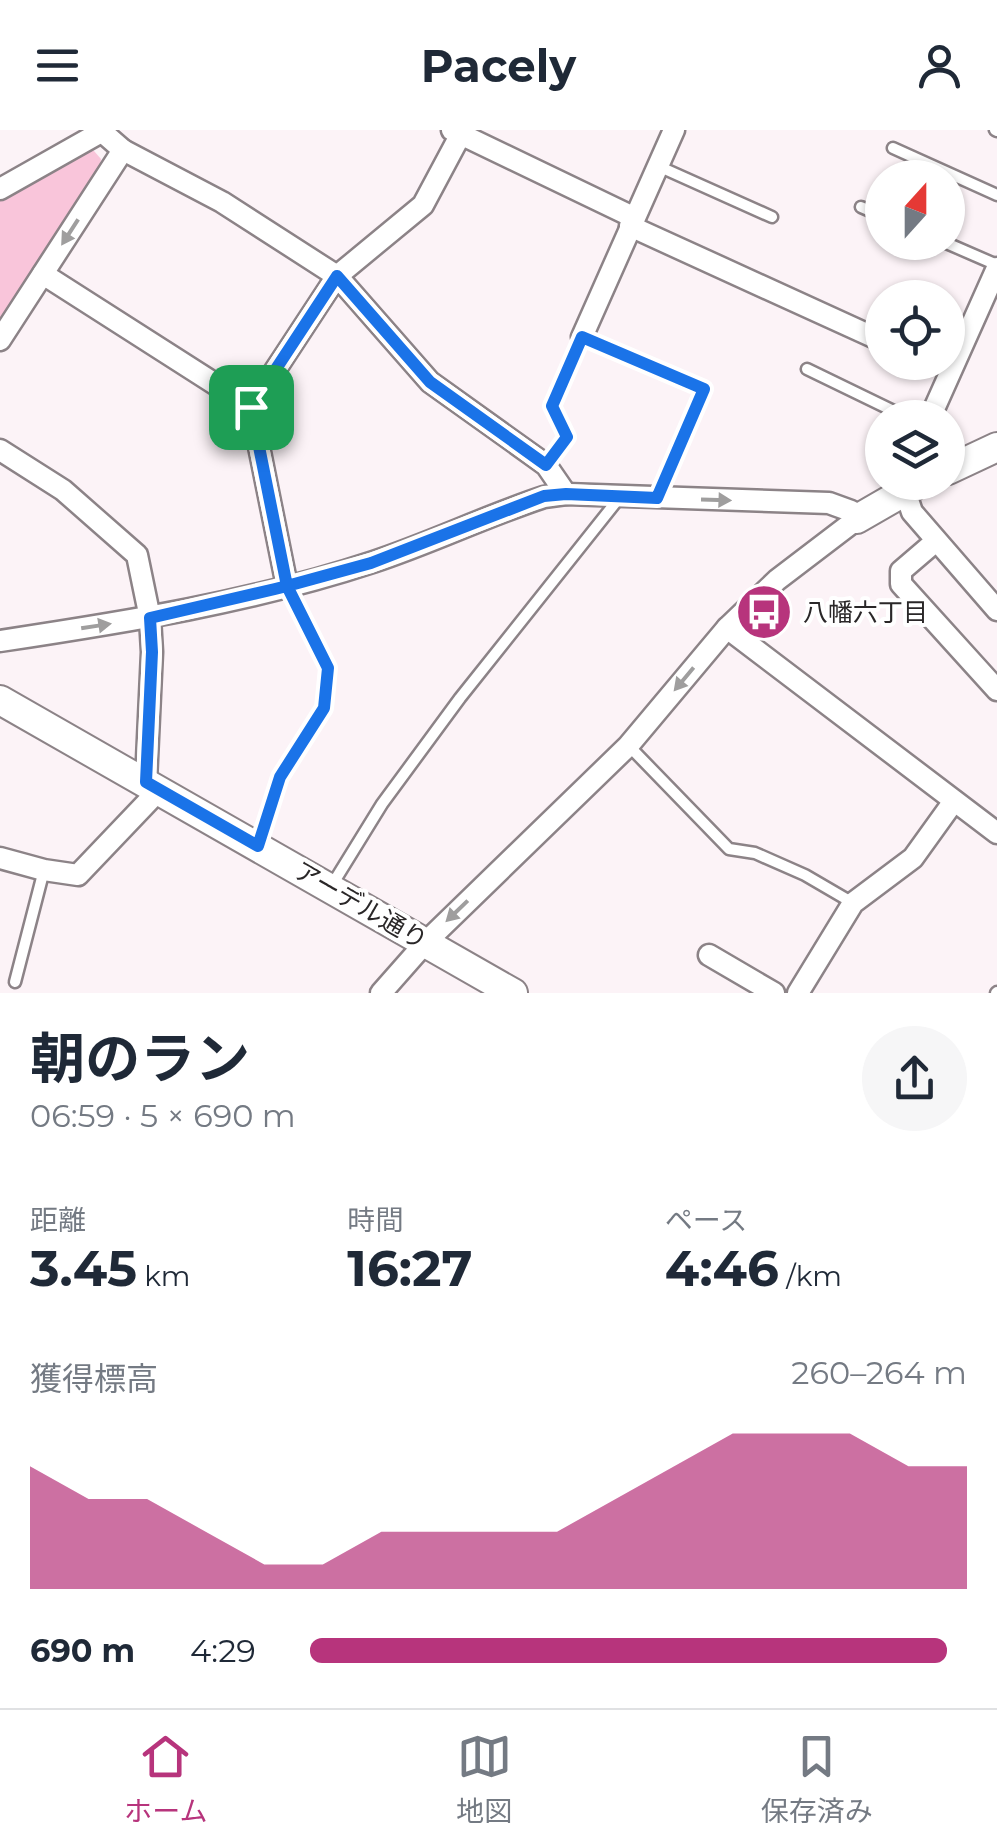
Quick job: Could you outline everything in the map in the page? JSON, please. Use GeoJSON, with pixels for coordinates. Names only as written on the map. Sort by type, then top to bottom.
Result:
{"type":"FeatureCollection","features":[{"type":"Feature","properties":{"kind":"street"},"geometry":{"type":"LineString","coordinates":[[582,337],[674,130]]}},
{"type":"Feature","properties":{"kind":"street"},"geometry":{"type":"LineString","coordinates":[[0,188],[101,131],[123,150],[222,202],[337,276],[430,382],[546,465],[566,494]]}},
{"type":"Feature","properties":{"kind":"street"},"geometry":{"type":"LineString","coordinates":[[287,586],[251,407],[337,276],[424,205],[458,131],[632,222],[865,332]]}},
{"type":"Feature","properties":{"kind":"street"},"geometry":{"type":"LineString","coordinates":[[0,340],[123,150]]}},
{"type":"Feature","properties":{"kind":"street"},"geometry":{"type":"LineString","coordinates":[[965,324],[997,266]]}},
{"type":"Feature","properties":{"kind":"street"},"geometry":{"type":"LineString","coordinates":[[43,274],[251,407]]}},
{"type":"Feature","properties":{"kind":"street"},"geometry":{"type":"LineString","coordinates":[[965,462],[997,447]]}},
{"type":"Feature","properties":{"kind":"street"},"geometry":{"type":"LineString","coordinates":[[0,450],[63,490],[137,555],[150,618],[153,785],[78,875],[0,858]]}},
{"type":"Feature","properties":{"kind":"street"},"geometry":{"type":"LineString","coordinates":[[0,641],[150,618],[287,586],[371,563],[544,496],[829,503],[851,511],[857,518]]}},
{"type":"Feature","properties":{"kind":"street"},"geometry":{"type":"LineString","coordinates":[[381,993],[426,942],[628,746],[727,628],[777,580],[885,500]]}},
{"type":"Feature","properties":{"kind":"street"},"geometry":{"type":"LineString","coordinates":[[911,500],[912,512],[997,610]]}},
{"type":"Feature","properties":{"kind":"street"},"geometry":{"type":"LineString","coordinates":[[936,541],[901,571],[901,584],[997,690]]}},
{"type":"Feature","properties":{"kind":"street"},"geometry":{"type":"LineString","coordinates":[[727,628],[997,833]]}},
{"type":"Feature","properties":{"kind":"street","name":"アーデル通り"},"geometry":{"type":"LineString","coordinates":[[0,700],[513,993]]}},
{"type":"Feature","properties":{"kind":"street"},"geometry":{"type":"LineString","coordinates":[[798,993],[854,904],[913,858],[954,800]]}},
{"type":"Feature","properties":{"kind":"street"},"geometry":{"type":"LineString","coordinates":[[709,955],[774,993]]}},
{"type":"Feature","properties":{"kind":"lane"},"geometry":{"type":"LineString","coordinates":[[893,148],[997,195]]}},
{"type":"Feature","properties":{"kind":"lane"},"geometry":{"type":"LineString","coordinates":[[658,165],[772,217]]}},
{"type":"Feature","properties":{"kind":"lane"},"geometry":{"type":"LineString","coordinates":[[965,252],[997,266]]}},
{"type":"Feature","properties":{"kind":"lane"},"geometry":{"type":"LineString","coordinates":[[546,465],[567,437],[552,406],[582,337],[704,389],[657,498]]}},
{"type":"Feature","properties":{"kind":"lane"},"geometry":{"type":"LineString","coordinates":[[807,368],[872,400]]}},
{"type":"Feature","properties":{"kind":"lane"},"geometry":{"type":"LineString","coordinates":[[330,888],[382,804],[460,698],[620,497]]}},
{"type":"Feature","properties":{"kind":"lane"},"geometry":{"type":"LineString","coordinates":[[258,846],[280,777],[324,708],[328,668],[287,586]]}},
{"type":"Feature","properties":{"kind":"lane"},"geometry":{"type":"LineString","coordinates":[[628,746],[729,849],[756,854],[805,875],[854,904]]}},
{"type":"Feature","properties":{"kind":"lane"},"geometry":{"type":"LineString","coordinates":[[16,982],[44,870]]}},
{"type":"Feature","properties":{"kind":"shaded area"},"geometry":{"type":"Polygon","coordinates":[[[85,149],[94,151],[101,159],[100,168],[0,323],[0,196],[85,149]]]}},
{"type":"Feature","properties":{"kind":"place","name":"八幡六丁目"},"geometry":{"type":"Point","coordinates":[764,612]}},
{"type":"Feature","properties":{"kind":"route"},"geometry":{"type":"LineString","coordinates":[[251,407],[287,586],[328,668],[324,708],[280,777],[258,846],[146,782],[150,618],[275,589],[287,586],[371,563],[544,496],[657,498],[704,389],[582,337],[552,406],[567,437],[546,465],[430,382],[337,276],[251,407]]}}]}
